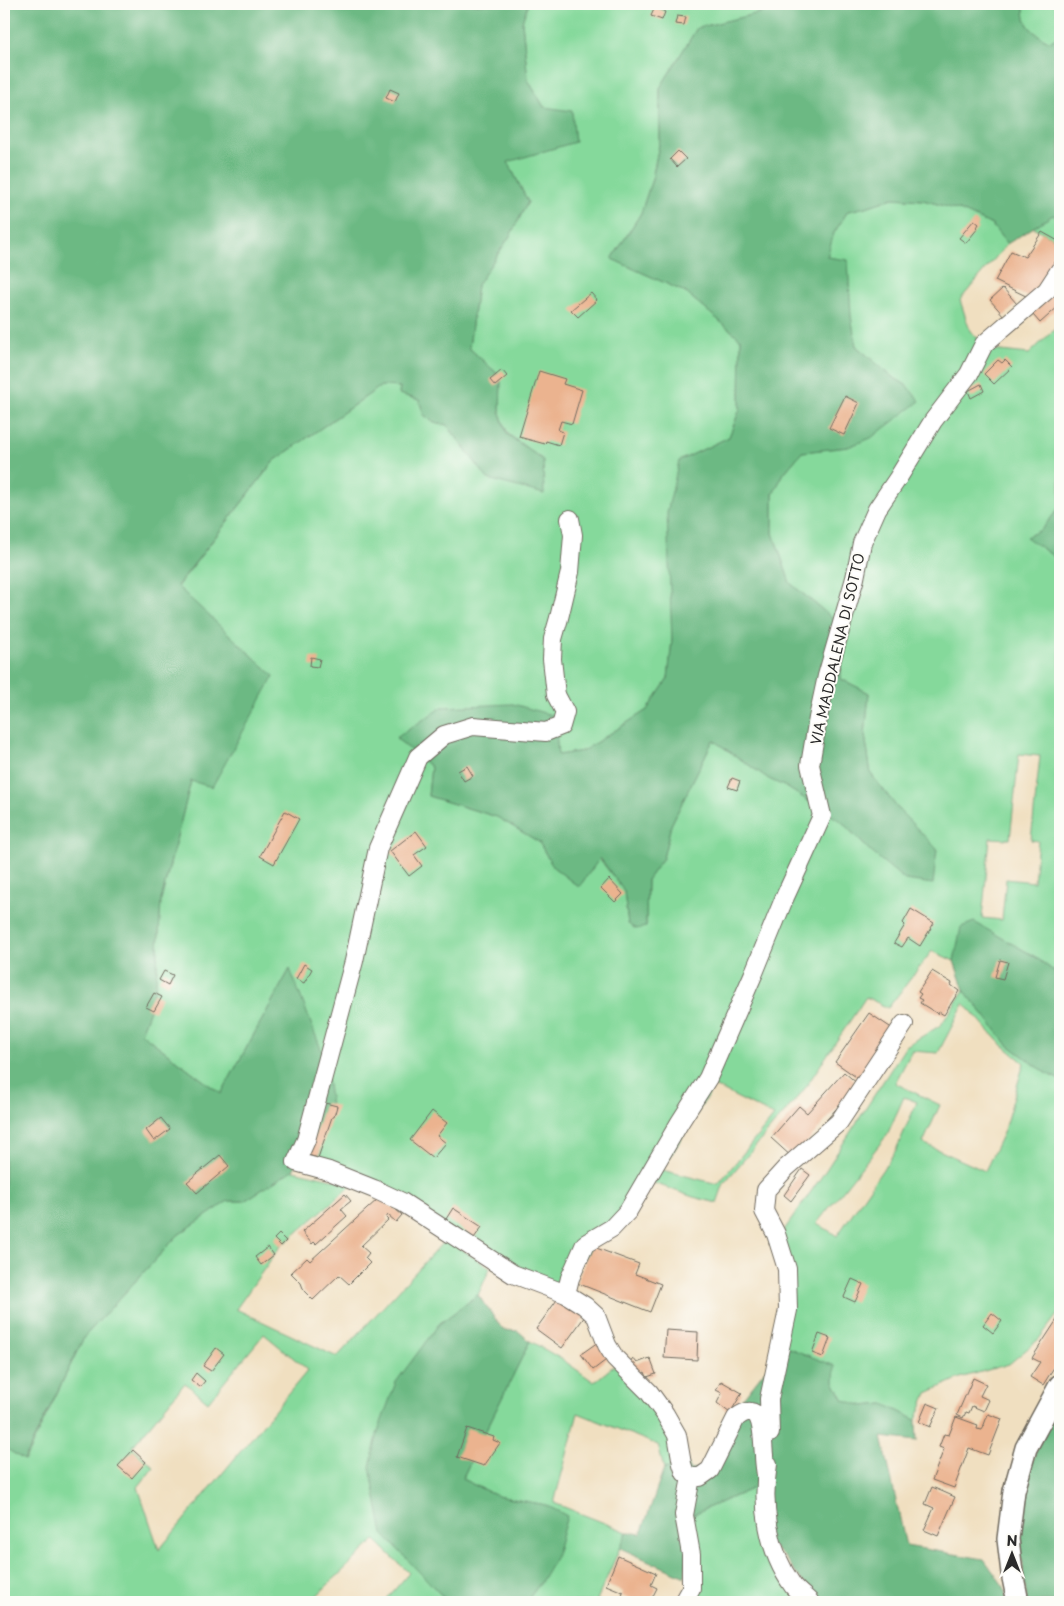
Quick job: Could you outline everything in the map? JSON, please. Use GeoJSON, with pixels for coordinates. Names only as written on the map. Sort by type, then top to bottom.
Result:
{"type":"FeatureCollection","features":[{"type":"Feature","properties":{"kind":"street","name":"VIA MADDALENA DI SOTTO"},"geometry":{"type":"LineString","coordinates":[[566,1294],[570,1278],[585,1244],[612,1228],[628,1211],[708,1078],[754,975],[784,899],[822,816],[810,765],[818,718],[827,676],[855,578],[862,543],[877,510],[934,421],[969,374],[984,344],[1047,290],[1060,270]]}},
{"type":"Feature","properties":{"kind":"street"},"geometry":{"type":"LineString","coordinates":[[570,519],[573,535],[570,572],[553,639],[552,659],[556,695],[565,712],[561,726],[546,732],[473,726],[444,735],[418,757],[378,848],[354,961],[306,1140],[296,1162],[329,1171],[387,1195],[410,1207],[513,1274],[566,1294],[586,1306],[596,1316],[607,1345],[615,1358],[649,1392],[665,1414],[677,1435],[685,1473],[691,1477],[700,1477],[710,1470],[736,1418],[770,1390]]}},
{"type":"Feature","properties":{"kind":"street"},"geometry":{"type":"LineString","coordinates":[[766,1475],[770,1453],[770,1390],[788,1310],[788,1302],[787,1269],[776,1234],[764,1210],[766,1190],[786,1168],[839,1122],[904,1024]]}},
{"type":"Feature","properties":{"kind":"street"},"geometry":{"type":"LineString","coordinates":[[1018,1602],[1008,1539],[1014,1491],[1026,1448],[1060,1385]]}},
{"type":"Feature","properties":{"kind":"street"},"geometry":{"type":"LineString","coordinates":[[743,1413],[752,1413],[759,1418],[762,1426],[769,1536],[778,1560],[794,1587],[810,1602]]}},
{"type":"Feature","properties":{"kind":"street"},"geometry":{"type":"LineString","coordinates":[[683,1602],[691,1588],[691,1554],[684,1515],[691,1477]]}},
{"type":"Feature","properties":{"kind":"green space"},"geometry":{"type":"Polygon","coordinates":[[[4,4],[528,4],[522,22],[528,80],[544,107],[572,111],[575,142],[508,162],[528,202],[510,236],[477,285],[469,348],[501,377],[500,413],[507,434],[543,460],[544,494],[488,479],[447,425],[433,422],[424,415],[419,400],[399,394],[400,387],[381,386],[274,461],[177,586],[274,676],[212,787],[191,781],[161,900],[156,983],[151,1007],[141,1033],[221,1094],[290,969],[324,1057],[332,1113],[293,1170],[244,1201],[228,1201],[178,1235],[84,1337],[24,1460],[4,1447],[4,4]]]}},
{"type":"Feature","properties":{"kind":"green space"},"geometry":{"type":"Polygon","coordinates":[[[528,4],[770,4],[764,12],[697,28],[660,88],[660,140],[652,179],[641,213],[612,259],[685,292],[741,339],[740,409],[729,437],[679,461],[672,640],[668,679],[647,710],[583,751],[558,755],[396,738],[431,767],[428,796],[497,817],[539,842],[553,867],[579,887],[599,858],[624,891],[628,924],[646,927],[647,880],[663,858],[671,825],[713,740],[769,779],[828,812],[842,822],[870,851],[899,810],[871,774],[865,735],[869,693],[841,679],[842,626],[790,583],[773,533],[773,494],[784,473],[802,452],[848,447],[906,385],[891,376],[856,346],[851,316],[826,257],[834,233],[848,211],[893,198],[923,200],[962,211],[992,225],[1007,244],[960,300],[970,331],[991,350],[1029,354],[1060,324],[1060,507],[1041,530],[1027,537],[1060,561],[1060,976],[1034,956],[974,923],[962,927],[954,961],[932,951],[888,1008],[866,997],[803,1091],[724,1183],[717,1203],[693,1197],[651,1182],[701,1077],[618,1215],[561,1286],[495,1257],[318,1161],[321,1146],[290,969],[221,1094],[141,1033],[151,1007],[156,983],[161,900],[191,781],[274,676],[177,587],[274,461],[381,386],[400,387],[399,394],[419,400],[424,415],[433,422],[447,425],[488,479],[543,460],[508,434],[500,413],[501,377],[469,348],[477,285],[510,236],[528,202],[508,162],[544,107],[528,80],[522,22],[528,4]],[[1019,754],[1010,839],[990,838],[982,918],[1002,920],[1006,879],[1034,882],[1038,841],[1031,840],[1040,756],[1019,754]],[[714,1086],[662,1170],[718,1184],[774,1116],[714,1086]]]}},
{"type":"Feature","properties":{"kind":"green space"},"geometry":{"type":"Polygon","coordinates":[[[770,4],[1024,4],[1025,18],[1033,31],[1050,42],[1060,35],[1060,220],[1053,215],[1007,244],[992,225],[962,211],[923,200],[893,198],[848,211],[834,233],[827,257],[848,260],[851,316],[856,346],[891,376],[906,385],[920,401],[871,438],[848,447],[802,452],[784,473],[773,494],[773,533],[790,583],[842,626],[841,679],[869,693],[865,735],[871,774],[899,810],[937,849],[933,884],[905,880],[870,851],[842,822],[786,787],[769,779],[713,740],[671,825],[663,858],[647,880],[646,927],[636,929],[628,924],[624,891],[600,858],[579,887],[553,867],[539,842],[497,817],[428,796],[431,767],[396,738],[442,707],[513,704],[555,716],[558,755],[583,751],[647,710],[668,679],[672,640],[667,513],[679,461],[729,437],[740,409],[741,339],[685,292],[612,259],[641,213],[652,179],[660,140],[660,88],[697,28],[763,12],[770,4]]]}},
{"type":"Feature","properties":{"kind":"green space"},"geometry":{"type":"Polygon","coordinates":[[[1024,4],[1060,4],[1060,35],[1050,42],[1033,31],[1025,18],[1024,4]]]}},
{"type":"Feature","properties":{"kind":"green space"},"geometry":{"type":"Polygon","coordinates":[[[1053,215],[1060,220],[1060,242],[1033,227],[1053,215]]]}},
{"type":"Feature","properties":{"kind":"green space"},"geometry":{"type":"Polygon","coordinates":[[[1060,507],[1060,561],[1026,537],[1041,530],[1060,507]]]}},
{"type":"Feature","properties":{"kind":"green space"},"geometry":{"type":"Polygon","coordinates":[[[974,922],[1034,956],[1060,976],[1060,1080],[1046,1073],[1008,1045],[964,990],[954,961],[961,927],[974,922]]]}},
{"type":"Feature","properties":{"kind":"green space"},"geometry":{"type":"Polygon","coordinates":[[[964,990],[1008,1045],[1046,1073],[1060,1080],[1060,1311],[1039,1339],[1009,1364],[960,1378],[927,1393],[916,1420],[884,1404],[864,1406],[844,1400],[834,1382],[784,1346],[782,1233],[824,1173],[906,1046],[941,1025],[964,990]],[[964,1003],[938,1053],[912,1051],[895,1083],[940,1105],[923,1143],[985,1171],[1003,1133],[1024,1063],[998,1041],[964,1003]],[[904,1097],[887,1135],[817,1223],[837,1236],[896,1150],[917,1102],[904,1097]]]}},
{"type":"Feature","properties":{"kind":"green space"},"geometry":{"type":"Polygon","coordinates":[[[293,1170],[353,1184],[279,1248],[236,1309],[337,1357],[446,1239],[490,1268],[478,1295],[439,1324],[431,1584],[448,1602],[384,1602],[409,1573],[375,1540],[310,1602],[4,1602],[4,1447],[25,1460],[84,1337],[178,1235],[228,1201],[244,1201],[293,1170]],[[264,1334],[208,1402],[185,1383],[132,1447],[154,1467],[138,1487],[159,1550],[308,1370],[264,1334]]]}},
{"type":"Feature","properties":{"kind":"green space"},"geometry":{"type":"Polygon","coordinates":[[[478,1295],[503,1330],[518,1331],[530,1341],[462,1479],[497,1496],[546,1505],[567,1516],[555,1558],[541,1582],[526,1602],[448,1602],[383,1534],[370,1467],[378,1431],[396,1382],[439,1324],[478,1295]]]}},
{"type":"Feature","properties":{"kind":"green space"},"geometry":{"type":"Polygon","coordinates":[[[530,1341],[563,1360],[594,1382],[616,1364],[668,1429],[675,1466],[664,1469],[658,1445],[578,1413],[554,1503],[627,1532],[597,1600],[602,1602],[526,1602],[541,1582],[546,1505],[497,1496],[462,1479],[530,1341]]]}},
{"type":"Feature","properties":{"kind":"green space"},"geometry":{"type":"Polygon","coordinates":[[[784,1346],[835,1366],[834,1382],[844,1400],[864,1406],[884,1404],[916,1420],[917,1441],[882,1437],[906,1546],[984,1559],[1004,1587],[1007,1602],[824,1602],[802,1581],[784,1557],[762,1537],[756,1487],[691,1515],[685,1577],[620,1548],[627,1532],[641,1534],[664,1469],[687,1463],[690,1470],[704,1468],[728,1417],[784,1346]]]}},
{"type":"Feature","properties":{"kind":"green space"},"geometry":{"type":"Polygon","coordinates":[[[1060,1398],[1060,1602],[1027,1602],[1022,1560],[1015,1544],[1033,1458],[1060,1398]]]}},
{"type":"Feature","properties":{"kind":"green space"},"geometry":{"type":"Polygon","coordinates":[[[756,1487],[762,1537],[798,1602],[692,1602],[699,1582],[699,1560],[691,1515],[756,1487]]]}},
{"type":"Feature","properties":{"kind":"building"},"geometry":{"type":"Polygon","coordinates":[[[655,7],[665,12],[662,20],[651,16],[655,7]]]}},
{"type":"Feature","properties":{"kind":"building"},"geometry":{"type":"Polygon","coordinates":[[[677,16],[686,17],[684,25],[675,24],[677,16]]]}},
{"type":"Feature","properties":{"kind":"building"},"geometry":{"type":"Polygon","coordinates":[[[390,89],[399,93],[395,102],[386,98],[390,89]]]}},
{"type":"Feature","properties":{"kind":"building"},"geometry":{"type":"Polygon","coordinates":[[[678,151],[686,159],[677,167],[670,159],[678,151]]]}},
{"type":"Feature","properties":{"kind":"building"},"geometry":{"type":"Polygon","coordinates":[[[974,220],[979,224],[978,228],[966,243],[959,238],[974,220]]]}},
{"type":"Feature","properties":{"kind":"building"},"geometry":{"type":"Polygon","coordinates":[[[1042,232],[1060,242],[1060,263],[1032,299],[995,281],[1011,251],[1025,257],[1042,232]]]}},
{"type":"Feature","properties":{"kind":"building"},"geometry":{"type":"Polygon","coordinates":[[[1003,288],[1017,304],[1004,316],[990,300],[1003,288]]]}},
{"type":"Feature","properties":{"kind":"building"},"geometry":{"type":"Polygon","coordinates":[[[1052,288],[1060,297],[1060,305],[1040,323],[1033,315],[1032,307],[1052,288]]]}},
{"type":"Feature","properties":{"kind":"building"},"geometry":{"type":"Polygon","coordinates":[[[591,293],[597,300],[578,317],[571,310],[591,293]]]}},
{"type":"Feature","properties":{"kind":"building"},"geometry":{"type":"Polygon","coordinates":[[[998,360],[1002,363],[1005,360],[1012,367],[994,384],[984,374],[998,360]]]}},
{"type":"Feature","properties":{"kind":"building"},"geometry":{"type":"Polygon","coordinates":[[[502,370],[507,376],[495,386],[490,380],[502,370]]]}},
{"type":"Feature","properties":{"kind":"building"},"geometry":{"type":"Polygon","coordinates":[[[539,371],[565,379],[563,384],[582,390],[572,424],[561,421],[558,430],[563,432],[559,445],[546,441],[545,444],[519,437],[539,371]]]}},
{"type":"Feature","properties":{"kind":"building"},"geometry":{"type":"Polygon","coordinates":[[[981,384],[984,391],[971,398],[968,391],[981,384]]]}},
{"type":"Feature","properties":{"kind":"building"},"geometry":{"type":"Polygon","coordinates":[[[845,396],[859,403],[844,435],[829,428],[845,396]]]}},
{"type":"Feature","properties":{"kind":"building"},"geometry":{"type":"Polygon","coordinates":[[[311,657],[320,659],[318,667],[310,666],[311,657]]]}},
{"type":"Feature","properties":{"kind":"building"},"geometry":{"type":"Polygon","coordinates":[[[467,766],[473,776],[464,781],[458,771],[467,766]]]}},
{"type":"Feature","properties":{"kind":"building"},"geometry":{"type":"Polygon","coordinates":[[[732,778],[740,781],[737,790],[728,787],[732,778]]]}},
{"type":"Feature","properties":{"kind":"building"},"geometry":{"type":"Polygon","coordinates":[[[285,811],[299,819],[274,864],[260,856],[285,811]]]}},
{"type":"Feature","properties":{"kind":"building"},"geometry":{"type":"Polygon","coordinates":[[[416,831],[427,846],[414,855],[422,866],[409,876],[390,851],[416,831]]]}},
{"type":"Feature","properties":{"kind":"building"},"geometry":{"type":"Polygon","coordinates":[[[609,879],[623,894],[615,902],[601,888],[609,879]]]}},
{"type":"Feature","properties":{"kind":"building"},"geometry":{"type":"Polygon","coordinates":[[[911,909],[934,923],[920,946],[908,938],[902,947],[894,943],[905,925],[903,923],[911,909]]]}},
{"type":"Feature","properties":{"kind":"building"},"geometry":{"type":"Polygon","coordinates":[[[1000,960],[1008,962],[1003,979],[995,977],[1000,960]]]}},
{"type":"Feature","properties":{"kind":"building"},"geometry":{"type":"Polygon","coordinates":[[[304,964],[312,969],[304,983],[296,979],[304,964]]]}},
{"type":"Feature","properties":{"kind":"building"},"geometry":{"type":"Polygon","coordinates":[[[164,971],[173,975],[168,985],[159,980],[164,971]]]}},
{"type":"Feature","properties":{"kind":"building"},"geometry":{"type":"Polygon","coordinates":[[[932,971],[952,983],[951,985],[959,991],[944,1015],[939,1012],[938,1014],[920,1003],[922,1000],[918,998],[921,994],[918,992],[932,971]]]}},
{"type":"Feature","properties":{"kind":"building"},"geometry":{"type":"Polygon","coordinates":[[[154,993],[162,997],[154,1011],[146,1007],[154,993]]]}},
{"type":"Feature","properties":{"kind":"building"},"geometry":{"type":"Polygon","coordinates":[[[869,1013],[893,1029],[859,1079],[835,1062],[869,1013]]]}},
{"type":"Feature","properties":{"kind":"building"},"geometry":{"type":"Polygon","coordinates":[[[844,1072],[858,1084],[793,1158],[771,1138],[799,1106],[807,1113],[844,1072]]]}},
{"type":"Feature","properties":{"kind":"building"},"geometry":{"type":"Polygon","coordinates":[[[325,1103],[337,1106],[318,1158],[308,1155],[325,1103]]]}},
{"type":"Feature","properties":{"kind":"building"},"geometry":{"type":"Polygon","coordinates":[[[432,1111],[447,1123],[437,1136],[446,1143],[433,1158],[410,1140],[432,1111]]]}},
{"type":"Feature","properties":{"kind":"building"},"geometry":{"type":"Polygon","coordinates":[[[161,1118],[170,1129],[154,1141],[146,1130],[161,1118]]]}},
{"type":"Feature","properties":{"kind":"building"},"geometry":{"type":"Polygon","coordinates":[[[220,1155],[229,1166],[197,1193],[187,1182],[220,1155]]]}},
{"type":"Feature","properties":{"kind":"building"},"geometry":{"type":"Polygon","coordinates":[[[802,1169],[810,1175],[791,1201],[784,1195],[802,1169]]]}},
{"type":"Feature","properties":{"kind":"building"},"geometry":{"type":"Polygon","coordinates":[[[345,1194],[351,1201],[341,1209],[347,1216],[316,1244],[314,1242],[312,1244],[302,1232],[345,1194]]]}},
{"type":"Feature","properties":{"kind":"building"},"geometry":{"type":"Polygon","coordinates":[[[378,1199],[402,1215],[396,1222],[388,1215],[386,1218],[388,1220],[361,1246],[369,1253],[365,1258],[370,1263],[349,1284],[339,1275],[313,1300],[291,1273],[307,1258],[310,1261],[378,1199]]]}},
{"type":"Feature","properties":{"kind":"building"},"geometry":{"type":"Polygon","coordinates":[[[453,1208],[482,1227],[474,1238],[446,1219],[453,1208]]]}},
{"type":"Feature","properties":{"kind":"building"},"geometry":{"type":"Polygon","coordinates":[[[279,1234],[286,1241],[281,1246],[274,1239],[279,1234]]]}},
{"type":"Feature","properties":{"kind":"building"},"geometry":{"type":"Polygon","coordinates":[[[591,1246],[639,1264],[635,1274],[661,1284],[650,1312],[577,1283],[591,1246]]]}},
{"type":"Feature","properties":{"kind":"building"},"geometry":{"type":"Polygon","coordinates":[[[268,1247],[274,1255],[261,1265],[255,1257],[268,1247]]]}},
{"type":"Feature","properties":{"kind":"building"},"geometry":{"type":"Polygon","coordinates":[[[852,1279],[863,1284],[855,1302],[844,1297],[852,1279]]]}},
{"type":"Feature","properties":{"kind":"building"},"geometry":{"type":"Polygon","coordinates":[[[559,1297],[585,1316],[562,1348],[536,1329],[559,1297]]]}},
{"type":"Feature","properties":{"kind":"building"},"geometry":{"type":"Polygon","coordinates":[[[992,1313],[1002,1321],[993,1333],[983,1325],[992,1313]]]}},
{"type":"Feature","properties":{"kind":"building"},"geometry":{"type":"Polygon","coordinates":[[[1060,1315],[1060,1349],[1054,1359],[1058,1361],[1043,1385],[1030,1377],[1040,1362],[1032,1358],[1060,1315]]]}},
{"type":"Feature","properties":{"kind":"building"},"geometry":{"type":"Polygon","coordinates":[[[666,1330],[698,1332],[697,1360],[664,1358],[666,1330]]]}},
{"type":"Feature","properties":{"kind":"building"},"geometry":{"type":"Polygon","coordinates":[[[819,1334],[830,1338],[823,1357],[812,1353],[819,1334]]]}},
{"type":"Feature","properties":{"kind":"building"},"geometry":{"type":"Polygon","coordinates":[[[598,1342],[610,1357],[593,1370],[581,1354],[598,1342]]]}},
{"type":"Feature","properties":{"kind":"building"},"geometry":{"type":"Polygon","coordinates":[[[216,1348],[224,1354],[211,1371],[203,1366],[216,1348]]]}},
{"type":"Feature","properties":{"kind":"building"},"geometry":{"type":"Polygon","coordinates":[[[633,1358],[637,1363],[650,1358],[656,1374],[647,1377],[645,1372],[641,1374],[640,1369],[637,1372],[629,1363],[633,1358]]]}},
{"type":"Feature","properties":{"kind":"building"},"geometry":{"type":"Polygon","coordinates":[[[196,1373],[205,1381],[200,1387],[191,1380],[196,1373]]]}},
{"type":"Feature","properties":{"kind":"building"},"geometry":{"type":"Polygon","coordinates":[[[973,1378],[986,1384],[980,1396],[989,1400],[984,1411],[972,1406],[969,1413],[966,1412],[963,1418],[957,1415],[973,1378]]]}},
{"type":"Feature","properties":{"kind":"building"},"geometry":{"type":"Polygon","coordinates":[[[721,1381],[742,1393],[730,1413],[717,1403],[722,1393],[716,1390],[721,1381]]]}},
{"type":"Feature","properties":{"kind":"building"},"geometry":{"type":"Polygon","coordinates":[[[927,1403],[939,1408],[930,1427],[919,1422],[927,1403]]]}},
{"type":"Feature","properties":{"kind":"building"},"geometry":{"type":"Polygon","coordinates":[[[988,1414],[1002,1419],[988,1455],[969,1448],[954,1488],[932,1480],[944,1449],[939,1447],[944,1434],[949,1435],[956,1417],[978,1425],[977,1429],[982,1430],[988,1414]]]}},
{"type":"Feature","properties":{"kind":"building"},"geometry":{"type":"Polygon","coordinates":[[[467,1428],[494,1437],[493,1440],[500,1443],[484,1466],[457,1457],[467,1428]]]}},
{"type":"Feature","properties":{"kind":"building"},"geometry":{"type":"Polygon","coordinates":[[[133,1450],[146,1462],[132,1478],[118,1466],[133,1450]]]}},
{"type":"Feature","properties":{"kind":"building"},"geometry":{"type":"Polygon","coordinates":[[[932,1487],[955,1497],[938,1536],[924,1530],[934,1508],[925,1504],[932,1487]]]}},
{"type":"Feature","properties":{"kind":"building"},"geometry":{"type":"Polygon","coordinates":[[[618,1556],[656,1573],[651,1585],[657,1588],[650,1602],[637,1602],[622,1596],[623,1592],[606,1585],[618,1556]]]}}]}
